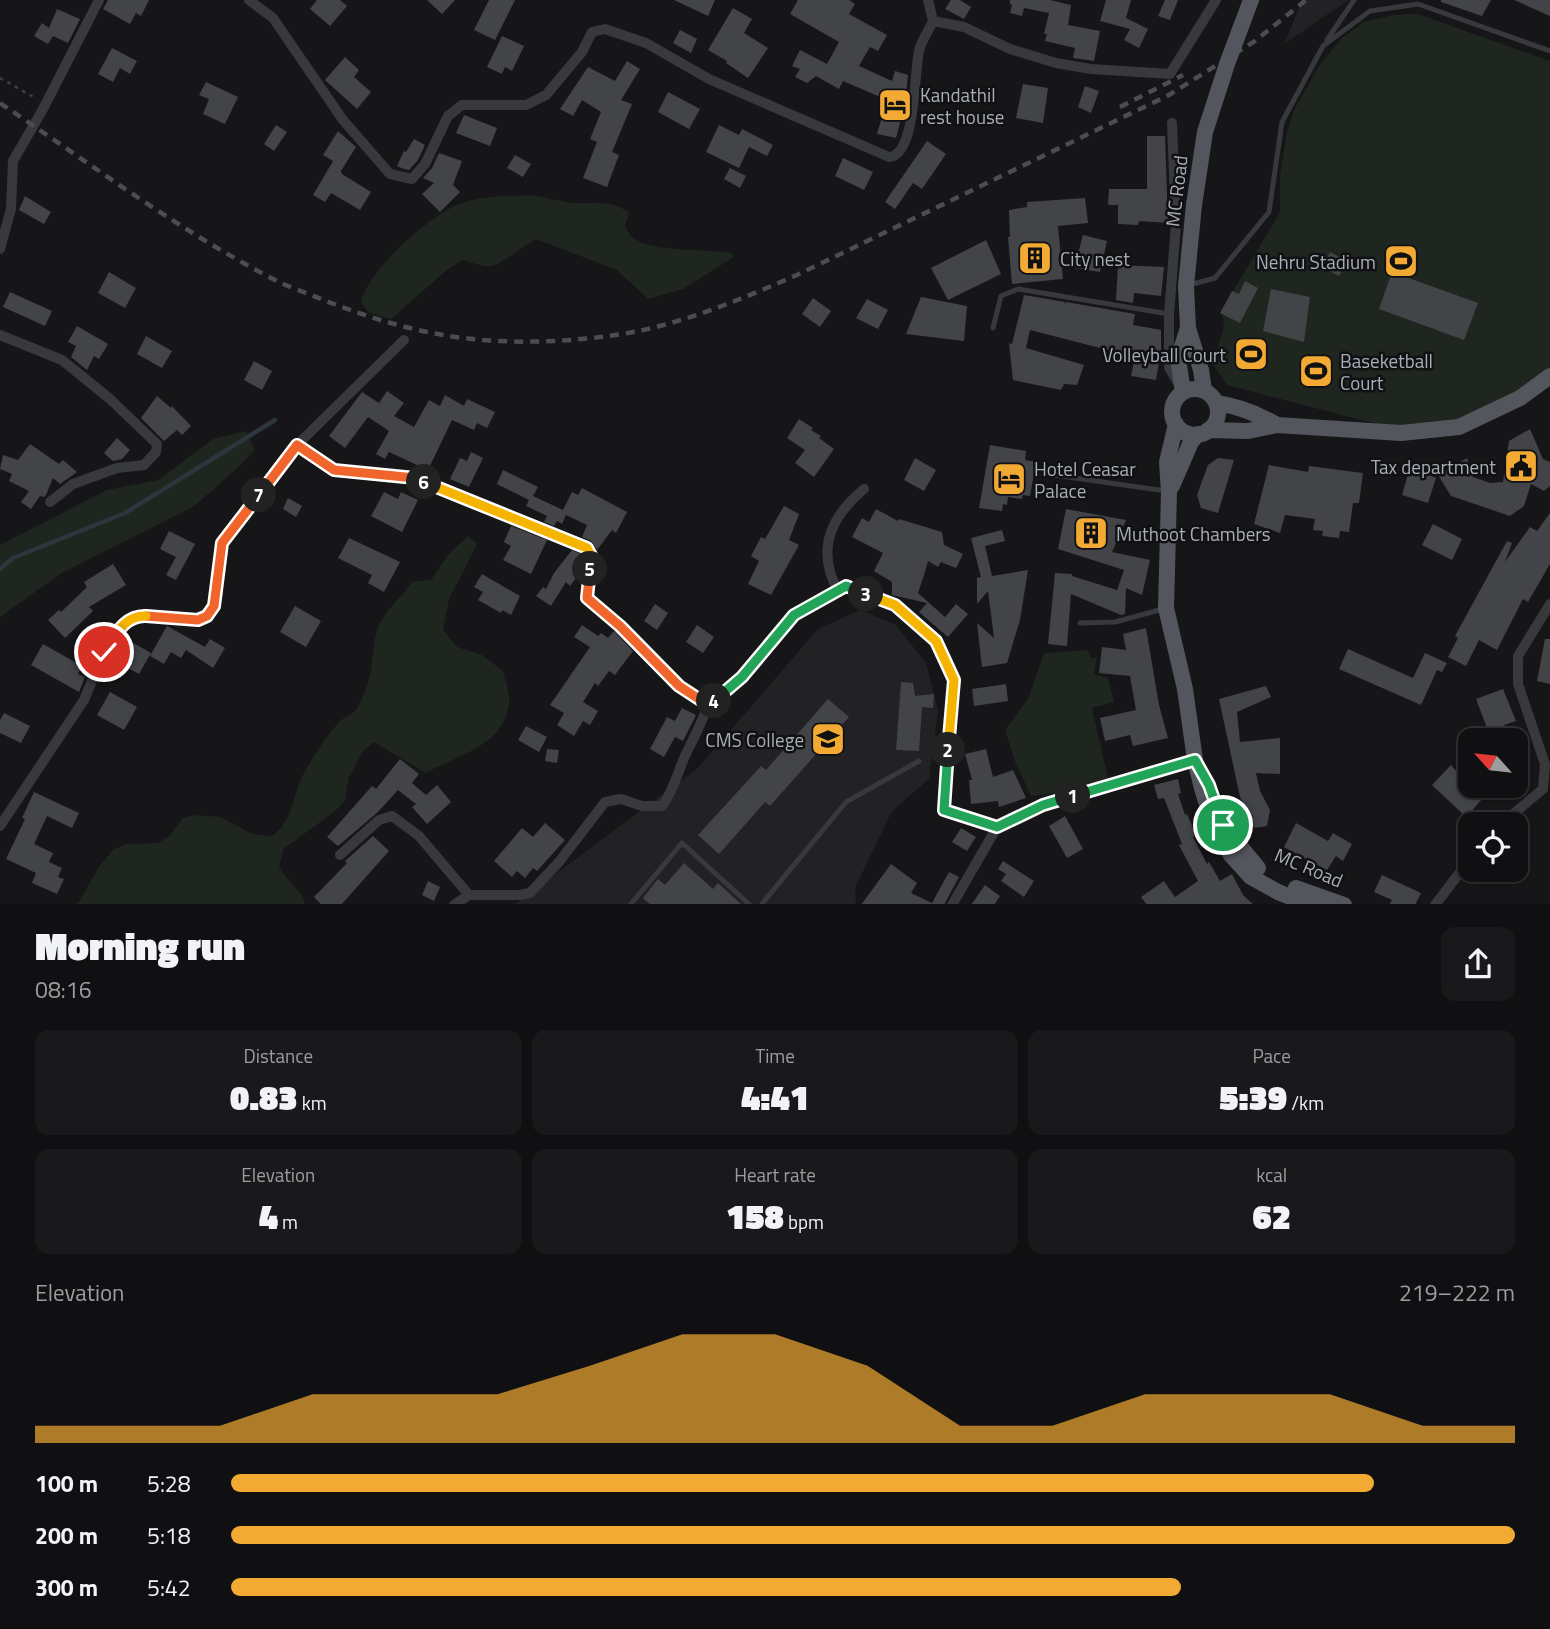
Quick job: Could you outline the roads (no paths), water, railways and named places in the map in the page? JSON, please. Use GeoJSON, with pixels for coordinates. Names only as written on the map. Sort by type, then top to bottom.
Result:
{"type":"FeatureCollection","features":[{"type":"Feature","properties":{"kind":"main road","name":"MC Road"},"geometry":{"type":"LineString","coordinates":[[1251,0],[1205,132],[1194,205],[1186,286],[1188,328],[1178,359],[1183,393],[1173,407],[1176,424],[1167,462],[1169,492],[1166,608],[1185,689],[1195,760],[1212,822],[1231,855],[1251,877],[1308,904]]}},
{"type":"Feature","properties":{"kind":"main road"},"geometry":{"type":"LineString","coordinates":[[1188,328],[1201,370],[1203,390],[1216,403],[1258,414],[1277,425]]}},
{"type":"Feature","properties":{"kind":"main road"},"geometry":{"type":"LineString","coordinates":[[1176,424],[1186,432],[1248,431],[1277,425],[1401,433],[1459,427],[1520,398],[1550,376]]}},
{"type":"Feature","properties":{"kind":"main road"},"geometry":{"type":"LineString","coordinates":[[1183,393],[1203,390]]}},
{"type":"Feature","properties":{"kind":"main road"},"geometry":{"type":"LineString","coordinates":[[1169,492],[1191,442],[1217,418],[1216,403]]}},
{"type":"Feature","properties":{"kind":"main road","name":"MC Road"},"geometry":{"type":"LineString","coordinates":[[1195,760],[1209,785],[1223,825],[1254,865],[1279,881],[1341,904]]}},
{"type":"Feature","properties":{"kind":"street"},"geometry":{"type":"LineString","coordinates":[[0,248],[11,209],[13,160],[46,104],[99,0]]}},
{"type":"Feature","properties":{"kind":"street"},"geometry":{"type":"LineString","coordinates":[[249,0],[273,18],[344,120],[390,174],[412,179],[425,164],[448,116],[462,105],[526,105],[545,95],[582,52],[592,32],[606,29],[646,43],[709,79],[889,157],[896,157],[902,152],[912,115],[919,49],[933,21],[928,0]]}},
{"type":"Feature","properties":{"kind":"street"},"geometry":{"type":"LineString","coordinates":[[933,21],[964,27],[1010,49],[1056,63],[1091,69],[1170,74],[1214,1]]}},
{"type":"Feature","properties":{"kind":"street"},"geometry":{"type":"LineString","coordinates":[[1172,123],[1176,225],[1169,314],[1169,368],[1183,393]]}},
{"type":"Feature","properties":{"kind":"street"},"geometry":{"type":"LineString","coordinates":[[0,335],[62,360],[110,399],[157,444],[156,452],[144,465],[117,468],[73,484],[50,502]]}},
{"type":"Feature","properties":{"kind":"street"},"geometry":{"type":"LineString","coordinates":[[0,826],[84,700],[104,652],[124,623],[138,616],[198,620],[207,616],[214,606],[222,543],[297,445],[404,340]]}},
{"type":"Feature","properties":{"kind":"street"},"geometry":{"type":"LineString","coordinates":[[297,445],[334,470],[415,478],[587,548],[593,559],[587,598],[620,626],[679,686],[708,705]]}},
{"type":"Feature","properties":{"kind":"street"},"geometry":{"type":"LineString","coordinates":[[838,591],[830,571],[826,546],[833,527],[853,498],[864,489]]}},
{"type":"Feature","properties":{"kind":"street"},"geometry":{"type":"LineString","coordinates":[[456,904],[469,895],[530,893],[559,862],[605,802],[621,799],[642,806],[662,806],[673,792],[685,756],[708,705],[742,677],[794,615],[846,586],[895,605],[936,641],[954,680],[944,810],[997,827]]}},
{"type":"Feature","properties":{"kind":"street"},"geometry":{"type":"LineString","coordinates":[[1515,812],[1543,789],[1545,764],[1518,684],[1518,656],[1550,604]]}},
{"type":"Feature","properties":{"kind":"street"},"geometry":{"type":"LineString","coordinates":[[953,904],[997,827],[1043,805],[1195,760]]}},
{"type":"Feature","properties":{"kind":"street"},"geometry":{"type":"LineString","coordinates":[[340,855],[379,820],[392,816],[419,836],[469,895]]}},
{"type":"Feature","properties":{"kind":"street"},"geometry":{"type":"LineString","coordinates":[[1435,904],[1458,874]]}},
{"type":"Feature","properties":{"kind":"lane"},"geometry":{"type":"LineString","coordinates":[[1186,286],[1215,278],[1269,212],[1282,122],[1323,46],[1354,0]]}},
{"type":"Feature","properties":{"kind":"lane"},"geometry":{"type":"LineString","coordinates":[[1323,46],[1370,11],[1418,4],[1550,51]]}},
{"type":"Feature","properties":{"kind":"lane"},"geometry":{"type":"LineString","coordinates":[[993,328],[1001,296],[1018,289],[1169,314]]}},
{"type":"Feature","properties":{"kind":"lane"},"geometry":{"type":"LineString","coordinates":[[1054,475],[1169,492]]}},
{"type":"Feature","properties":{"kind":"lane"},"geometry":{"type":"LineString","coordinates":[[1080,623],[1115,622],[1166,608]]}},
{"type":"Feature","properties":{"kind":"lane"},"geometry":{"type":"LineString","coordinates":[[762,904],[846,802],[919,761]]}},
{"type":"Feature","properties":{"kind":"lane"},"geometry":{"type":"LineString","coordinates":[[631,904],[682,843],[749,904]]}},
{"type":"Feature","properties":{"kind":"waterway"},"geometry":{"type":"LineString","coordinates":[[0,569],[13,558],[125,513],[275,420]]}},
{"type":"Feature","properties":{"kind":"railway"},"geometry":{"type":"LineString","coordinates":[[0,103],[170,219],[288,286],[364,315],[423,331],[487,340],[565,340],[615,335],[660,326],[720,307],[799,274],[1169,95],[1255,41],[1306,0]]}},
{"type":"Feature","properties":{"kind":"railway"},"geometry":{"type":"LineString","coordinates":[[1120,107],[1183,75]]}},
{"type":"Feature","properties":{"kind":"place","name":"Kandathil rest house"},"geometry":{"type":"Point","coordinates":[895,105]}},
{"type":"Feature","properties":{"kind":"place","name":"City nest"},"geometry":{"type":"Point","coordinates":[1035,258]}},
{"type":"Feature","properties":{"kind":"place","name":"Nehru Stadium"},"geometry":{"type":"Point","coordinates":[1401,261]}},
{"type":"Feature","properties":{"kind":"place","name":"Volleyball Court"},"geometry":{"type":"Point","coordinates":[1251,354]}},
{"type":"Feature","properties":{"kind":"place","name":"Baseketball Court"},"geometry":{"type":"Point","coordinates":[1316,371]}},
{"type":"Feature","properties":{"kind":"place","name":"Tax department"},"geometry":{"type":"Point","coordinates":[1521,466]}},
{"type":"Feature","properties":{"kind":"place","name":"Hotel Ceasar Palace"},"geometry":{"type":"Point","coordinates":[1009,479]}},
{"type":"Feature","properties":{"kind":"place","name":"Muthoot Chambers"},"geometry":{"type":"Point","coordinates":[1091,533]}},
{"type":"Feature","properties":{"kind":"place","name":"CMS College"},"geometry":{"type":"Point","coordinates":[828,739]}}]}
